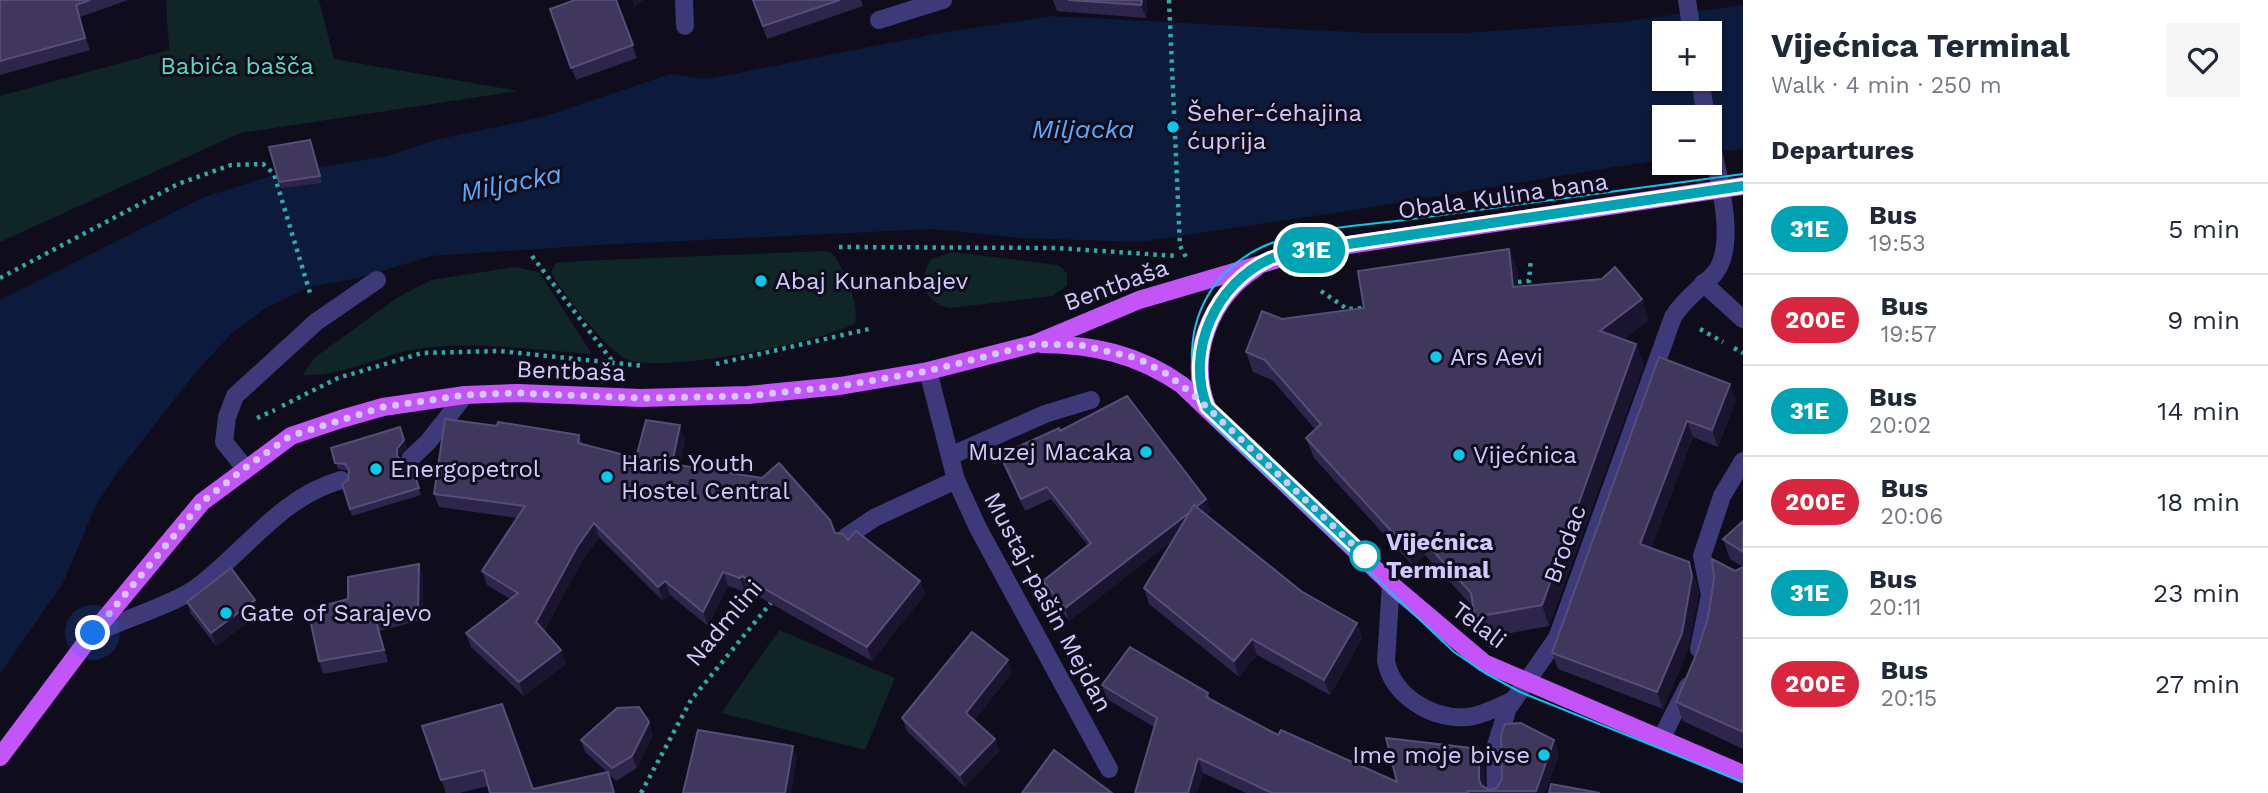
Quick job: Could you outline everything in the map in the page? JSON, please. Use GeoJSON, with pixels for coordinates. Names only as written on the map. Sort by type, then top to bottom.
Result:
{"type":"FeatureCollection","features":[{"type":"Feature","properties":{"kind":"main road","name":"Obala Kulina bana"},"geometry":{"type":"LineString","coordinates":[[1271,259],[1438,229],[1743,186]]}},
{"type":"Feature","properties":{"kind":"main road","name":"Bentbaša"},"geometry":{"type":"LineString","coordinates":[[0,757],[93,633],[202,502],[290,436],[383,407],[465,395],[518,393],[641,398],[748,396],[840,386],[928,371],[1034,344],[1139,300],[1271,259]]}},
{"type":"Feature","properties":{"kind":"main road"},"geometry":{"type":"LineString","coordinates":[[1207,407],[1200,379],[1201,359],[1218,303],[1238,280],[1271,259]]}},
{"type":"Feature","properties":{"kind":"main road","name":"Telali"},"geometry":{"type":"LineString","coordinates":[[1034,344],[1080,345],[1137,358],[1182,385],[1391,583],[1484,663],[1743,774]]}},
{"type":"Feature","properties":{"kind":"street"},"geometry":{"type":"LineString","coordinates":[[684,0],[685,26]]}},
{"type":"Feature","properties":{"kind":"street"},"geometry":{"type":"LineString","coordinates":[[878,20],[943,0]]}},
{"type":"Feature","properties":{"kind":"street","name":"Brodac"},"geometry":{"type":"LineString","coordinates":[[1496,793],[1495,748],[1514,700],[1557,638],[1674,317],[1681,305],[1724,259],[1725,221],[1716,175]]}},
{"type":"Feature","properties":{"kind":"street"},"geometry":{"type":"LineString","coordinates":[[245,468],[224,442],[227,417],[235,396],[316,323],[377,279]]}},
{"type":"Feature","properties":{"kind":"street"},"geometry":{"type":"LineString","coordinates":[[1703,283],[1743,319]]}},
{"type":"Feature","properties":{"kind":"street","name":"Mustaj-pašin Mejdan"},"geometry":{"type":"LineString","coordinates":[[928,371],[956,480],[978,528],[1108,769]]}},
{"type":"Feature","properties":{"kind":"street"},"geometry":{"type":"LineString","coordinates":[[410,459],[429,442],[465,395]]}},
{"type":"Feature","properties":{"kind":"street"},"geometry":{"type":"LineString","coordinates":[[950,456],[1045,414],[1091,400]]}},
{"type":"Feature","properties":{"kind":"street"},"geometry":{"type":"LineString","coordinates":[[1661,739],[1688,686],[1704,631],[1710,595],[1702,556],[1722,496],[1743,461]]}},
{"type":"Feature","properties":{"kind":"street"},"geometry":{"type":"LineString","coordinates":[[93,633],[195,590],[290,502],[320,486],[341,480]]}},
{"type":"Feature","properties":{"kind":"street"},"geometry":{"type":"LineString","coordinates":[[846,537],[874,518],[956,480]]}},
{"type":"Feature","properties":{"kind":"street"},"geometry":{"type":"LineString","coordinates":[[1702,556],[1722,567]]}},
{"type":"Feature","properties":{"kind":"street"},"geometry":{"type":"LineString","coordinates":[[1391,583],[1386,661],[1388,673],[1404,694],[1427,709],[1453,716],[1482,714],[1514,700]]}},
{"type":"Feature","properties":{"kind":"path"},"geometry":{"type":"LineString","coordinates":[[1169,0],[1180,246]]}},
{"type":"Feature","properties":{"kind":"path"},"geometry":{"type":"LineString","coordinates":[[0,278],[178,184],[231,165],[262,164],[274,174],[310,292]]}},
{"type":"Feature","properties":{"kind":"path"},"geometry":{"type":"LineString","coordinates":[[839,247],[1056,248],[1186,257]]}},
{"type":"Feature","properties":{"kind":"path"},"geometry":{"type":"LineString","coordinates":[[532,256],[613,363],[650,367]]}},
{"type":"Feature","properties":{"kind":"path"},"geometry":{"type":"LineString","coordinates":[[1518,282],[1529,281],[1531,258]]}},
{"type":"Feature","properties":{"kind":"path"},"geometry":{"type":"LineString","coordinates":[[1321,290],[1347,309],[1368,308]]}},
{"type":"Feature","properties":{"kind":"path"},"geometry":{"type":"LineString","coordinates":[[1696,327],[1743,353]]}},
{"type":"Feature","properties":{"kind":"path"},"geometry":{"type":"LineString","coordinates":[[713,365],[869,330]]}},
{"type":"Feature","properties":{"kind":"path","name":"Nadmlini"},"geometry":{"type":"LineString","coordinates":[[641,793],[691,700],[785,590]]}},
{"type":"Feature","properties":{"kind":"green space","name":"Babića bašča"},"geometry":{"type":"Polygon","coordinates":[[[166,0],[319,0],[334,59],[518,91],[240,133],[0,242],[0,96],[169,50],[166,0]]]}},
{"type":"Feature","properties":{"kind":"green space"},"geometry":{"type":"Polygon","coordinates":[[[825,251],[833,254],[846,278],[855,306],[855,323],[838,331],[776,347],[668,363],[641,362],[624,358],[616,352],[584,318],[551,272],[556,263],[579,261],[825,251]]]}},
{"type":"Feature","properties":{"kind":"green space"},"geometry":{"type":"Polygon","coordinates":[[[952,252],[1058,265],[1067,273],[1067,286],[1052,296],[951,308],[942,306],[929,297],[924,275],[931,259],[952,252]]]}},
{"type":"Feature","properties":{"kind":"green space"},"geometry":{"type":"Polygon","coordinates":[[[515,267],[539,272],[592,354],[508,347],[445,346],[409,351],[348,369],[303,375],[314,358],[400,296],[431,280],[515,267]]]}},
{"type":"Feature","properties":{"kind":"green space"},"geometry":{"type":"Polygon","coordinates":[[[779,630],[895,678],[865,750],[721,713],[779,630]]]}},
{"type":"Feature","properties":{"kind":"water","name":"Miljacka"},"geometry":{"type":"Polygon","coordinates":[[[1743,5],[1743,149],[1722,152],[1722,105],[1652,105],[1652,161],[1139,242],[1020,238],[931,229],[599,245],[431,256],[359,278],[310,287],[264,309],[232,333],[195,373],[117,473],[96,505],[63,583],[0,674],[0,300],[204,197],[274,175],[388,156],[439,139],[543,117],[670,74],[707,79],[941,33],[1052,16],[1370,33],[1463,33],[1622,22],[1743,5]]]}},
{"type":"Feature","properties":{"kind":"building"},"geometry":{"type":"Polygon","coordinates":[[[0,0],[90,0],[76,5],[85,38],[0,61],[0,0]]]}},
{"type":"Feature","properties":{"kind":"building"},"geometry":{"type":"Polygon","coordinates":[[[575,0],[616,0],[633,45],[571,68],[550,9],[575,0]]]}},
{"type":"Feature","properties":{"kind":"building"},"geometry":{"type":"Polygon","coordinates":[[[753,0],[840,0],[763,26],[753,0]]]}},
{"type":"Feature","properties":{"kind":"building"},"geometry":{"type":"Polygon","coordinates":[[[1068,0],[1142,0],[1141,5],[1068,0]]]}},
{"type":"Feature","properties":{"kind":"building"},"geometry":{"type":"Polygon","coordinates":[[[310,140],[320,176],[279,182],[269,147],[310,140]]]}},
{"type":"Feature","properties":{"kind":"building","name":"Vijećnica"},"geometry":{"type":"Polygon","coordinates":[[[1509,249],[1513,287],[1602,279],[1615,267],[1642,299],[1600,331],[1636,344],[1542,605],[1475,617],[1471,593],[1418,534],[1405,546],[1306,438],[1321,424],[1265,360],[1246,352],[1262,311],[1282,319],[1364,308],[1358,271],[1509,249]]]}},
{"type":"Feature","properties":{"kind":"building"},"geometry":{"type":"Polygon","coordinates":[[[1659,357],[1730,384],[1712,430],[1687,421],[1640,544],[1689,562],[1692,576],[1682,633],[1657,692],[1552,653],[1659,357]]]}},
{"type":"Feature","properties":{"kind":"building"},"geometry":{"type":"Polygon","coordinates":[[[1127,396],[1206,499],[1196,507],[1194,505],[1190,512],[1065,608],[1043,581],[1091,543],[1047,487],[1021,499],[1000,455],[1059,428],[1060,431],[1127,396]]]}},
{"type":"Feature","properties":{"kind":"building"},"geometry":{"type":"Polygon","coordinates":[[[445,419],[497,426],[498,422],[579,435],[578,443],[636,458],[646,420],[680,425],[672,464],[762,478],[779,463],[830,520],[835,533],[843,534],[848,540],[856,531],[920,581],[867,647],[742,576],[740,578],[723,572],[703,612],[665,581],[658,587],[594,523],[577,547],[536,622],[561,650],[519,682],[466,633],[518,593],[482,571],[525,506],[434,494],[445,419]]]}},
{"type":"Feature","properties":{"kind":"building","name":"Energopetrol"},"geometry":{"type":"Polygon","coordinates":[[[400,427],[404,440],[397,449],[397,456],[404,463],[411,463],[419,488],[350,509],[342,484],[348,480],[349,470],[345,464],[335,463],[331,448],[400,427]]]}},
{"type":"Feature","properties":{"kind":"building"},"geometry":{"type":"Polygon","coordinates":[[[1194,505],[1301,591],[1357,623],[1324,680],[1252,639],[1234,661],[1144,588],[1194,505]]]}},
{"type":"Feature","properties":{"kind":"building"},"geometry":{"type":"Polygon","coordinates":[[[1743,521],[1743,552],[1723,539],[1743,521]]]}},
{"type":"Feature","properties":{"kind":"building"},"geometry":{"type":"Polygon","coordinates":[[[1712,559],[1735,571],[1743,567],[1743,732],[1676,702],[1708,618],[1714,579],[1712,559]]]}},
{"type":"Feature","properties":{"kind":"building"},"geometry":{"type":"Polygon","coordinates":[[[419,564],[418,608],[375,618],[384,650],[319,661],[308,610],[348,599],[348,577],[419,564]]]}},
{"type":"Feature","properties":{"kind":"building","name":"Gate of Sarajevo"},"geometry":{"type":"Polygon","coordinates":[[[231,568],[255,600],[211,633],[187,602],[231,568]]]}},
{"type":"Feature","properties":{"kind":"building"},"geometry":{"type":"Polygon","coordinates":[[[972,632],[1008,660],[966,713],[995,739],[960,775],[902,718],[972,632]]]}},
{"type":"Feature","properties":{"kind":"building"},"geometry":{"type":"Polygon","coordinates":[[[1130,647],[1208,693],[1206,697],[1278,735],[1281,730],[1397,782],[1386,738],[1479,749],[1479,779],[1481,785],[1490,790],[1497,788],[1502,779],[1501,735],[1505,724],[1521,723],[1554,740],[1536,791],[1272,793],[1198,758],[1188,793],[1135,793],[1157,718],[1102,685],[1130,647]]]}},
{"type":"Feature","properties":{"kind":"building"},"geometry":{"type":"Polygon","coordinates":[[[502,704],[533,789],[608,772],[614,793],[490,793],[484,770],[441,780],[422,726],[502,704]]]}},
{"type":"Feature","properties":{"kind":"building"},"geometry":{"type":"Polygon","coordinates":[[[639,707],[649,722],[632,756],[612,768],[581,740],[617,708],[639,707]]]}},
{"type":"Feature","properties":{"kind":"building"},"geometry":{"type":"Polygon","coordinates":[[[698,730],[793,746],[785,793],[683,793],[698,730]]]}},
{"type":"Feature","properties":{"kind":"building"},"geometry":{"type":"Polygon","coordinates":[[[1054,750],[1112,793],[1022,793],[1054,750]]]}},
{"type":"Feature","properties":{"kind":"building"},"geometry":{"type":"Polygon","coordinates":[[[1551,784],[1600,793],[1549,793],[1551,784]]]}},
{"type":"Feature","properties":{"kind":"tram line"},"geometry":{"type":"LineString","coordinates":[[1743,174],[1297,235],[1247,255],[1222,276],[1204,303],[1198,318],[1192,351],[1193,381],[1198,399],[1213,424],[1454,652],[1520,692],[1743,782]]}},
{"type":"Feature","properties":{"kind":"bus line","name":"31E"},"geometry":{"type":"LineString","coordinates":[[1365,556],[1207,407],[1200,379],[1205,338],[1218,303],[1238,280],[1271,259],[1328,247],[1743,186]]}},
{"type":"Feature","properties":{"kind":"place","name":"Šeher-ćehajina ćuprija"},"geometry":{"type":"Point","coordinates":[1173,127]}},
{"type":"Feature","properties":{"kind":"place","name":"Abaj Kunanbajev"},"geometry":{"type":"Point","coordinates":[761,281]}},
{"type":"Feature","properties":{"kind":"place","name":"Ars Aevi"},"geometry":{"type":"Point","coordinates":[1436,357]}},
{"type":"Feature","properties":{"kind":"place","name":"Muzej Macaka"},"geometry":{"type":"Point","coordinates":[1146,452]}},
{"type":"Feature","properties":{"kind":"place","name":"Vijećnica"},"geometry":{"type":"Point","coordinates":[1459,455]}},
{"type":"Feature","properties":{"kind":"place","name":"Energopetrol"},"geometry":{"type":"Point","coordinates":[376,469]}},
{"type":"Feature","properties":{"kind":"place","name":"Haris Youth Hostel Central"},"geometry":{"type":"Point","coordinates":[607,477]}},
{"type":"Feature","properties":{"kind":"place","name":"Vijećnica Terminal"},"geometry":{"type":"Point","coordinates":[1365,556]}},
{"type":"Feature","properties":{"kind":"place","name":"Gate of Sarajevo"},"geometry":{"type":"Point","coordinates":[226,613]}},
{"type":"Feature","properties":{"kind":"place","name":"Ime moje bivse"},"geometry":{"type":"Point","coordinates":[1544,755]}},
{"type":"Feature","properties":{"kind":"route"},"geometry":{"type":"LineString","coordinates":[[93,633],[145,566],[202,502],[290,436],[341,419],[383,407],[465,395],[518,393],[641,398],[748,396],[840,386],[928,371],[1034,344],[1080,345],[1115,351],[1137,358],[1167,374],[1196,397],[1365,556]]}}]}
